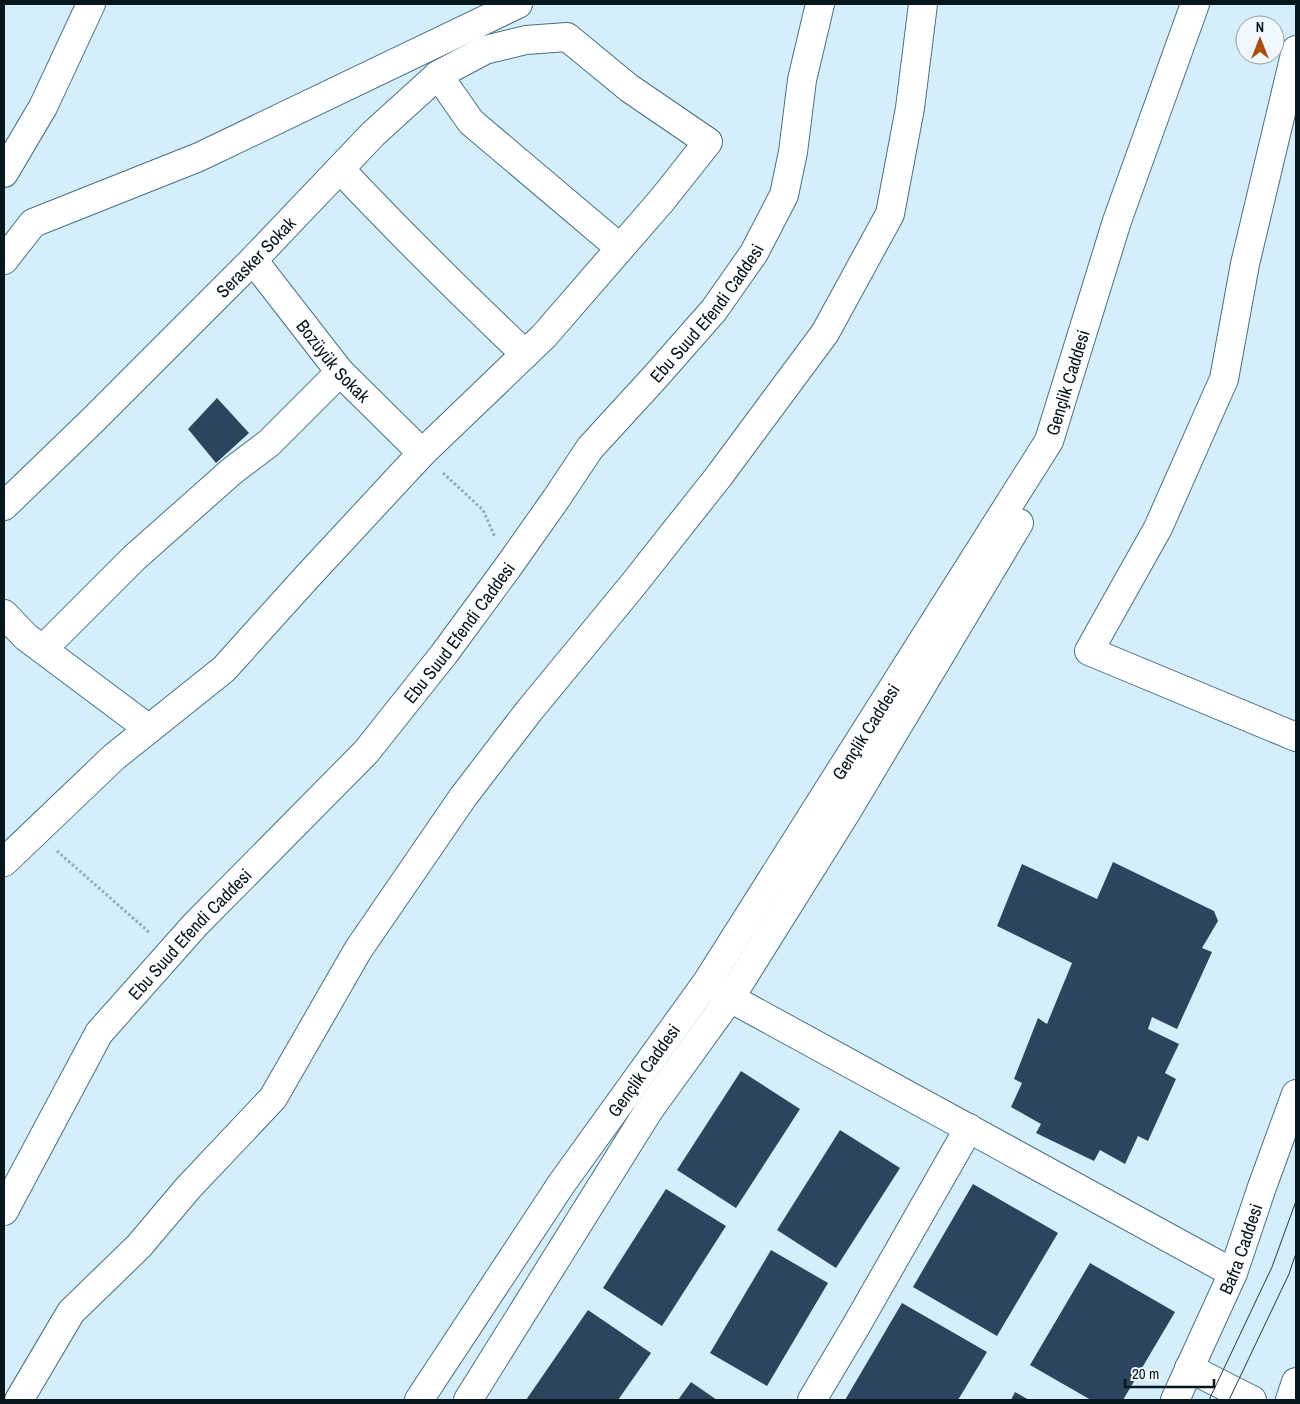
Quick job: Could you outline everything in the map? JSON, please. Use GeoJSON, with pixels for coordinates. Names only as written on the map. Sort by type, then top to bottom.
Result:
{"type":"FeatureCollection","features":[{"type":"Feature","properties":{"kind":"street"},"geometry":{"type":"LineString","coordinates":[[4,172],[43,107],[91,4]]}},
{"type":"Feature","properties":{"kind":"street"},"geometry":{"type":"LineString","coordinates":[[4,260],[33,223],[200,157],[518,4]]}},
{"type":"Feature","properties":{"kind":"street","name":"Ebu Suud Efendi Caddesi"},"geometry":{"type":"LineString","coordinates":[[4,1211],[99,1033],[202,918],[366,752],[444,654],[508,567],[590,448],[714,310],[754,253],[784,195],[793,152],[802,80],[820,4]]}},
{"type":"Feature","properties":{"kind":"street"},"geometry":{"type":"LineString","coordinates":[[20,1400],[71,1312],[139,1246],[188,1188],[273,1098],[358,950],[463,797],[529,711],[632,586],[719,476],[825,333],[890,214],[910,108],[923,4]]}},
{"type":"Feature","properties":{"kind":"street","name":"Gençlik Caddesi"},"geometry":{"type":"LineString","coordinates":[[419,1400],[562,1183],[708,982],[1049,441],[1117,221],[1194,4]]}},
{"type":"Feature","properties":{"kind":"street","name":"Gençlik Caddesi"},"geometry":{"type":"LineString","coordinates":[[468,1400],[649,1110],[730,998],[847,811],[1066,443],[1167,125],[1208,4]]}},
{"type":"Feature","properties":{"kind":"street","name":"Serasker Sokak"},"geometry":{"type":"LineString","coordinates":[[4,506],[253,260],[373,134],[438,75],[485,50],[526,40],[567,37],[629,88],[708,142],[662,200],[620,248]]}},
{"type":"Feature","properties":{"kind":"street"},"geometry":{"type":"LineString","coordinates":[[1295,733],[1089,651],[1158,528],[1224,378],[1245,264],[1287,128],[1296,50]]}},
{"type":"Feature","properties":{"kind":"street"},"geometry":{"type":"LineString","coordinates":[[4,862],[114,757],[224,669],[422,453],[544,336],[620,248],[471,122],[438,75]]}},
{"type":"Feature","properties":{"kind":"street"},"geometry":{"type":"LineString","coordinates":[[340,169],[424,257],[525,354]]}},
{"type":"Feature","properties":{"kind":"street","name":"Bozüyük Sokak"},"geometry":{"type":"LineString","coordinates":[[253,260],[340,372],[422,453]]}},
{"type":"Feature","properties":{"kind":"street"},"geometry":{"type":"LineString","coordinates":[[43,649],[134,558],[232,471],[269,443],[340,372]]}},
{"type":"Feature","properties":{"kind":"street"},"geometry":{"type":"LineString","coordinates":[[4,614],[26,637],[149,729]]}},
{"type":"Feature","properties":{"kind":"street"},"geometry":{"type":"LineString","coordinates":[[708,982],[730,998],[1233,1272]]}},
{"type":"Feature","properties":{"kind":"street","name":"Bafra Caddesi"},"geometry":{"type":"LineString","coordinates":[[1175,1400],[1233,1272],[1296,1094]]}},
{"type":"Feature","properties":{"kind":"street"},"geometry":{"type":"LineString","coordinates":[[812,1400],[969,1128]]}},
{"type":"Feature","properties":{"kind":"street"},"geometry":{"type":"LineString","coordinates":[[1189,1368],[1252,1400]]}},
{"type":"Feature","properties":{"kind":"street"},"geometry":{"type":"LineString","coordinates":[[1290,1400],[1296,1382]]}},
{"type":"Feature","properties":{"kind":"path"},"geometry":{"type":"LineString","coordinates":[[422,453],[483,510],[508,567]]}},
{"type":"Feature","properties":{"kind":"path"},"geometry":{"type":"LineString","coordinates":[[36,832],[171,952]]}},
{"type":"Feature","properties":{"kind":"building"},"geometry":{"type":"Polygon","coordinates":[[[217,398],[249,433],[216,463],[188,429],[217,398]]]}},
{"type":"Feature","properties":{"kind":"building"},"geometry":{"type":"Polygon","coordinates":[[[1113,862],[1214,911],[1218,921],[1202,948],[1212,952],[1177,1029],[1152,1017],[1148,1029],[1179,1044],[1165,1073],[1176,1079],[1148,1141],[1138,1136],[1125,1164],[1100,1150],[1094,1161],[1036,1133],[1041,1124],[1011,1107],[1022,1083],[1014,1079],[1038,1018],[1047,1024],[1072,963],[997,926],[1022,864],[1097,899],[1113,862]]]}},
{"type":"Feature","properties":{"kind":"building"},"geometry":{"type":"Polygon","coordinates":[[[741,1071],[800,1109],[736,1208],[677,1170],[741,1071]]]}},
{"type":"Feature","properties":{"kind":"building"},"geometry":{"type":"Polygon","coordinates":[[[840,1130],[900,1168],[836,1268],[777,1230],[840,1130]]]}},
{"type":"Feature","properties":{"kind":"building"},"geometry":{"type":"Polygon","coordinates":[[[973,1184],[1058,1233],[997,1336],[913,1287],[973,1184]]]}},
{"type":"Feature","properties":{"kind":"building"},"geometry":{"type":"Polygon","coordinates":[[[666,1189],[726,1226],[662,1326],[603,1288],[666,1189]]]}},
{"type":"Feature","properties":{"kind":"building"},"geometry":{"type":"Polygon","coordinates":[[[771,1250],[828,1283],[767,1386],[710,1353],[771,1250]]]}},
{"type":"Feature","properties":{"kind":"building"},"geometry":{"type":"Polygon","coordinates":[[[1090,1263],[1175,1312],[1123,1400],[1091,1400],[1030,1365],[1090,1263]]]}},
{"type":"Feature","properties":{"kind":"building"},"geometry":{"type":"Polygon","coordinates":[[[902,1303],[987,1352],[958,1400],[845,1400],[902,1303]]]}},
{"type":"Feature","properties":{"kind":"building"},"geometry":{"type":"Polygon","coordinates":[[[588,1310],[651,1353],[618,1400],[526,1400],[588,1310]]]}},
{"type":"Feature","properties":{"kind":"building"},"geometry":{"type":"Polygon","coordinates":[[[691,1382],[717,1400],[678,1400],[691,1382]]]}},
{"type":"Feature","properties":{"kind":"building"},"geometry":{"type":"Polygon","coordinates":[[[1015,1392],[1029,1400],[1011,1400],[1015,1392]]]}},
{"type":"Feature","properties":{"kind":"tram line"},"geometry":{"type":"LineString","coordinates":[[1209,1400],[1272,1267],[1296,1201]]}},
{"type":"Feature","properties":{"kind":"tram line"},"geometry":{"type":"LineString","coordinates":[[1229,1400],[1289,1274],[1296,1253]]}}]}
